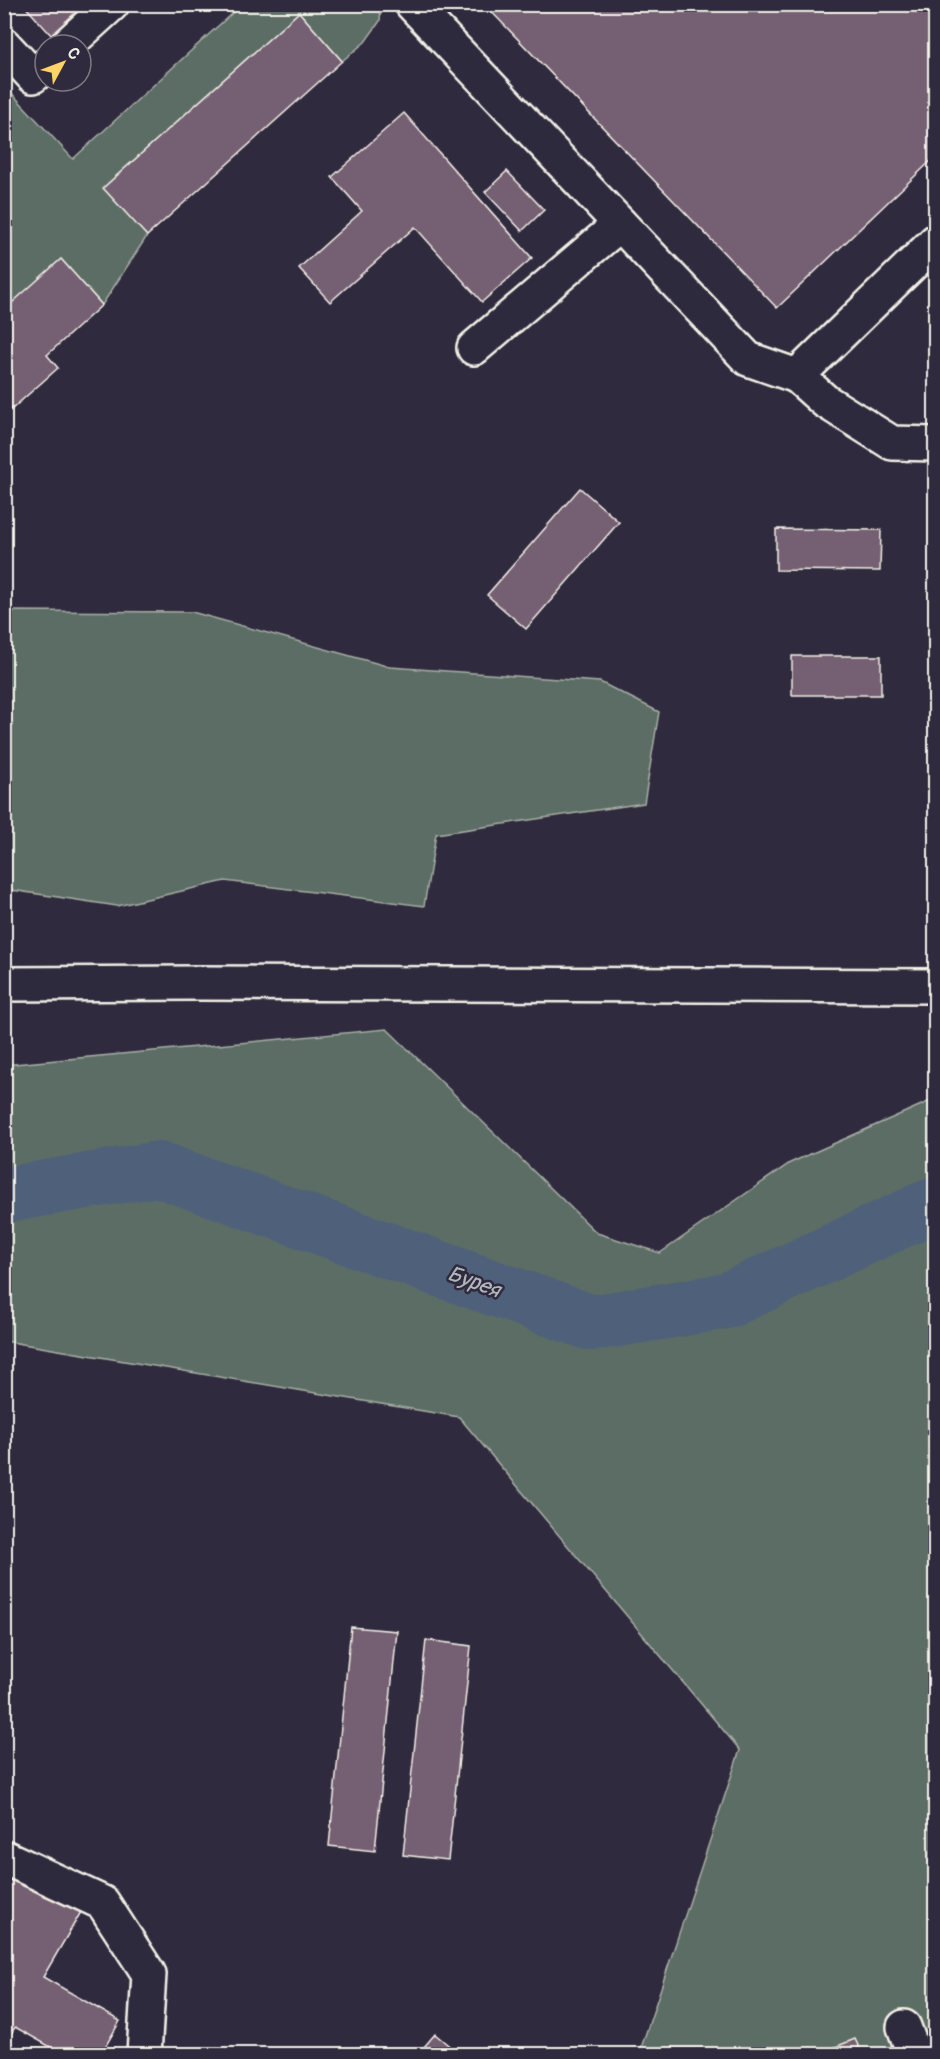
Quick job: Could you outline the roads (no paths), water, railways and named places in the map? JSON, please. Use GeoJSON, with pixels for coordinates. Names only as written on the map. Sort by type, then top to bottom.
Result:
{"type":"FeatureCollection","features":[{"type":"Feature","properties":{"kind":"street"},"geometry":{"type":"LineString","coordinates":[[81,33],[112,4]]}},
{"type":"Feature","properties":{"kind":"street"},"geometry":{"type":"LineString","coordinates":[[412,4],[748,359],[797,376],[825,401],[892,443],[936,444]]}},
{"type":"Feature","properties":{"kind":"street"},"geometry":{"type":"LineString","coordinates":[[4,45],[33,76]]}},
{"type":"Feature","properties":{"kind":"street"},"geometry":{"type":"LineString","coordinates":[[474,348],[620,224]]}},
{"type":"Feature","properties":{"kind":"street"},"geometry":{"type":"LineString","coordinates":[[797,376],[931,254]]}},
{"type":"Feature","properties":{"kind":"street"},"geometry":{"type":"LineString","coordinates":[[4,984],[198,982],[936,986]]}},
{"type":"Feature","properties":{"kind":"street"},"geometry":{"type":"LineString","coordinates":[[4,1857],[103,1903],[149,1974],[144,2055]]}},
{"type":"Feature","properties":{"kind":"waterway","name":"Бурея"},"geometry":{"type":"LineString","coordinates":[[4,1195],[158,1169],[592,1323],[726,1301],[936,1204]]}}]}
